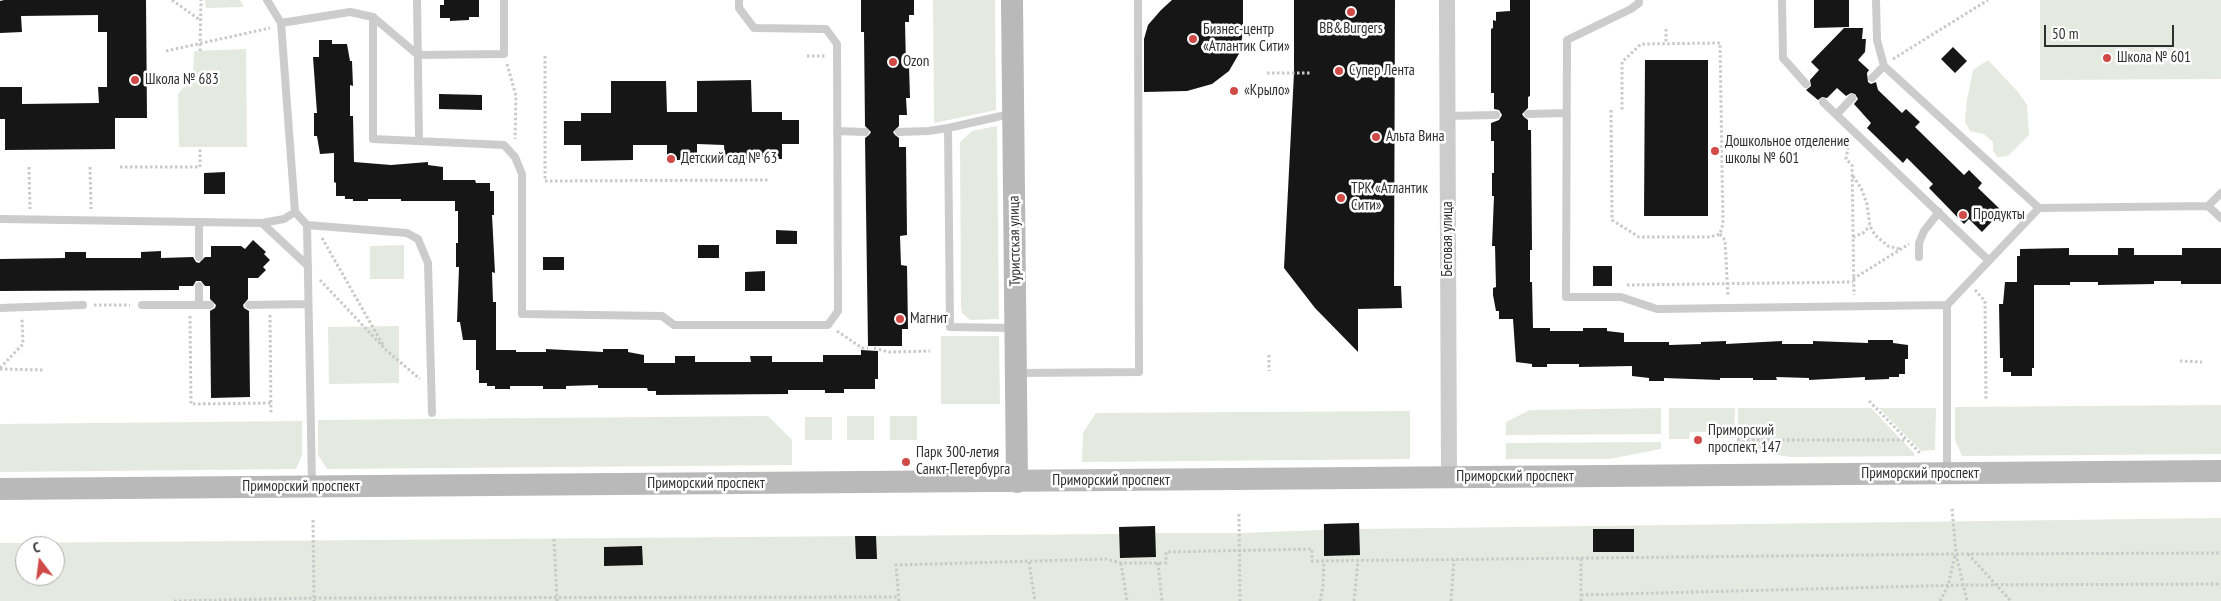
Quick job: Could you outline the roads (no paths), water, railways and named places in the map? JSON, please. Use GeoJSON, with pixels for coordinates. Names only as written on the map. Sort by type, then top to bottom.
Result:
{"type":"FeatureCollection","features":[{"type":"Feature","properties":{"kind":"street","name":"Туристская улица"},"geometry":{"type":"LineString","coordinates":[[1012,0],[1017,482]]}},
{"type":"Feature","properties":{"kind":"street","name":"Беговая улица"},"geometry":{"type":"LineString","coordinates":[[1446,0],[1449,478]]}},
{"type":"Feature","properties":{"kind":"street","name":"Приморский проспект"},"geometry":{"type":"LineString","coordinates":[[0,489],[2221,471]]}},
{"type":"Feature","properties":{"kind":"lane"},"geometry":{"type":"LineString","coordinates":[[267,0],[281,23],[294,212],[307,225],[407,233],[418,239],[428,263],[432,413]]}},
{"type":"Feature","properties":{"kind":"lane"},"geometry":{"type":"LineString","coordinates":[[417,0],[419,140]]}},
{"type":"Feature","properties":{"kind":"lane"},"geometry":{"type":"LineString","coordinates":[[281,23],[350,12],[373,17],[418,55],[504,54],[504,0]]}},
{"type":"Feature","properties":{"kind":"lane"},"geometry":{"type":"LineString","coordinates":[[373,17],[373,139],[504,145],[515,157],[522,174],[522,314],[662,316],[674,325],[828,325],[838,311],[837,44],[826,30],[754,28],[739,8],[739,0]]}},
{"type":"Feature","properties":{"kind":"lane"},"geometry":{"type":"LineString","coordinates":[[1016,373],[1139,372],[1138,0]]}},
{"type":"Feature","properties":{"kind":"lane"},"geometry":{"type":"LineString","coordinates":[[1639,0],[1639,3],[1631,9],[1567,40],[1566,297],[1621,296],[1657,308],[1947,305]]}},
{"type":"Feature","properties":{"kind":"lane"},"geometry":{"type":"LineString","coordinates":[[1782,0],[1783,58],[1806,84]]}},
{"type":"Feature","properties":{"kind":"lane"},"geometry":{"type":"LineString","coordinates":[[1876,0],[1877,40],[1884,66],[2039,208],[2208,206],[2221,218]]}},
{"type":"Feature","properties":{"kind":"lane"},"geometry":{"type":"LineString","coordinates":[[1872,78],[1884,66]]}},
{"type":"Feature","properties":{"kind":"lane"},"geometry":{"type":"LineString","coordinates":[[1837,114],[1852,98]]}},
{"type":"Feature","properties":{"kind":"lane"},"geometry":{"type":"LineString","coordinates":[[1823,102],[1988,260]]}},
{"type":"Feature","properties":{"kind":"lane"},"geometry":{"type":"LineString","coordinates":[[899,132],[948,128],[1014,113]]}},
{"type":"Feature","properties":{"kind":"lane"},"geometry":{"type":"LineString","coordinates":[[1528,114],[1566,113]]}},
{"type":"Feature","properties":{"kind":"lane"},"geometry":{"type":"LineString","coordinates":[[1447,116],[1496,115]]}},
{"type":"Feature","properties":{"kind":"lane"},"geometry":{"type":"LineString","coordinates":[[948,128],[950,327],[1016,328]]}},
{"type":"Feature","properties":{"kind":"lane"},"geometry":{"type":"LineString","coordinates":[[837,131],[865,132]]}},
{"type":"Feature","properties":{"kind":"lane"},"geometry":{"type":"LineString","coordinates":[[2208,206],[2221,193]]}},
{"type":"Feature","properties":{"kind":"lane"},"geometry":{"type":"LineString","coordinates":[[1947,474],[1947,305],[2039,208]]}},
{"type":"Feature","properties":{"kind":"lane"},"geometry":{"type":"LineString","coordinates":[[0,219],[262,223],[284,219],[294,212]]}},
{"type":"Feature","properties":{"kind":"lane"},"geometry":{"type":"LineString","coordinates":[[1919,257],[1919,243],[1924,231],[1939,212]]}},
{"type":"Feature","properties":{"kind":"lane"},"geometry":{"type":"LineString","coordinates":[[199,222],[199,257]]}},
{"type":"Feature","properties":{"kind":"lane"},"geometry":{"type":"LineString","coordinates":[[262,223],[308,266]]}},
{"type":"Feature","properties":{"kind":"lane"},"geometry":{"type":"LineString","coordinates":[[307,225],[312,487]]}},
{"type":"Feature","properties":{"kind":"lane"},"geometry":{"type":"LineString","coordinates":[[199,286],[199,305]]}},
{"type":"Feature","properties":{"kind":"lane"},"geometry":{"type":"LineString","coordinates":[[248,305],[308,304]]}},
{"type":"Feature","properties":{"kind":"lane"},"geometry":{"type":"LineString","coordinates":[[0,308],[83,305]]}},
{"type":"Feature","properties":{"kind":"lane"},"geometry":{"type":"LineString","coordinates":[[142,305],[210,305]]}},
{"type":"Feature","properties":{"kind":"place","name":"BB&Burgers"},"geometry":{"type":"Point","coordinates":[1351,12]}},
{"type":"Feature","properties":{"kind":"place","name":"Бизнес-центр «Атлантик Сити»"},"geometry":{"type":"Point","coordinates":[1193,39]}},
{"type":"Feature","properties":{"kind":"place","name":"Школа № 601"},"geometry":{"type":"Point","coordinates":[2107,58]}},
{"type":"Feature","properties":{"kind":"place","name":"Ozon"},"geometry":{"type":"Point","coordinates":[893,62]}},
{"type":"Feature","properties":{"kind":"place","name":"Супер Лента"},"geometry":{"type":"Point","coordinates":[1339,71]}},
{"type":"Feature","properties":{"kind":"place","name":"Школа № 683"},"geometry":{"type":"Point","coordinates":[135,80]}},
{"type":"Feature","properties":{"kind":"place","name":"«Крыло»"},"geometry":{"type":"Point","coordinates":[1234,91]}},
{"type":"Feature","properties":{"kind":"place","name":"Альта Вина"},"geometry":{"type":"Point","coordinates":[1376,137]}},
{"type":"Feature","properties":{"kind":"place","name":"Дошкольное отделение школы № 601"},"geometry":{"type":"Point","coordinates":[1715,151]}},
{"type":"Feature","properties":{"kind":"place","name":"Детский сад № 63"},"geometry":{"type":"Point","coordinates":[671,159]}},
{"type":"Feature","properties":{"kind":"place","name":"ТРК «Атлантик Сити»"},"geometry":{"type":"Point","coordinates":[1341,198]}},
{"type":"Feature","properties":{"kind":"place","name":"Продукты"},"geometry":{"type":"Point","coordinates":[1963,215]}},
{"type":"Feature","properties":{"kind":"place","name":"Магнит"},"geometry":{"type":"Point","coordinates":[900,319]}},
{"type":"Feature","properties":{"kind":"place","name":"Приморский проспект, 147"},"geometry":{"type":"Point","coordinates":[1698,440]}},
{"type":"Feature","properties":{"kind":"place","name":"Парк 300-летия Санкт-Петербурга"},"geometry":{"type":"Point","coordinates":[906,462]}}]}
